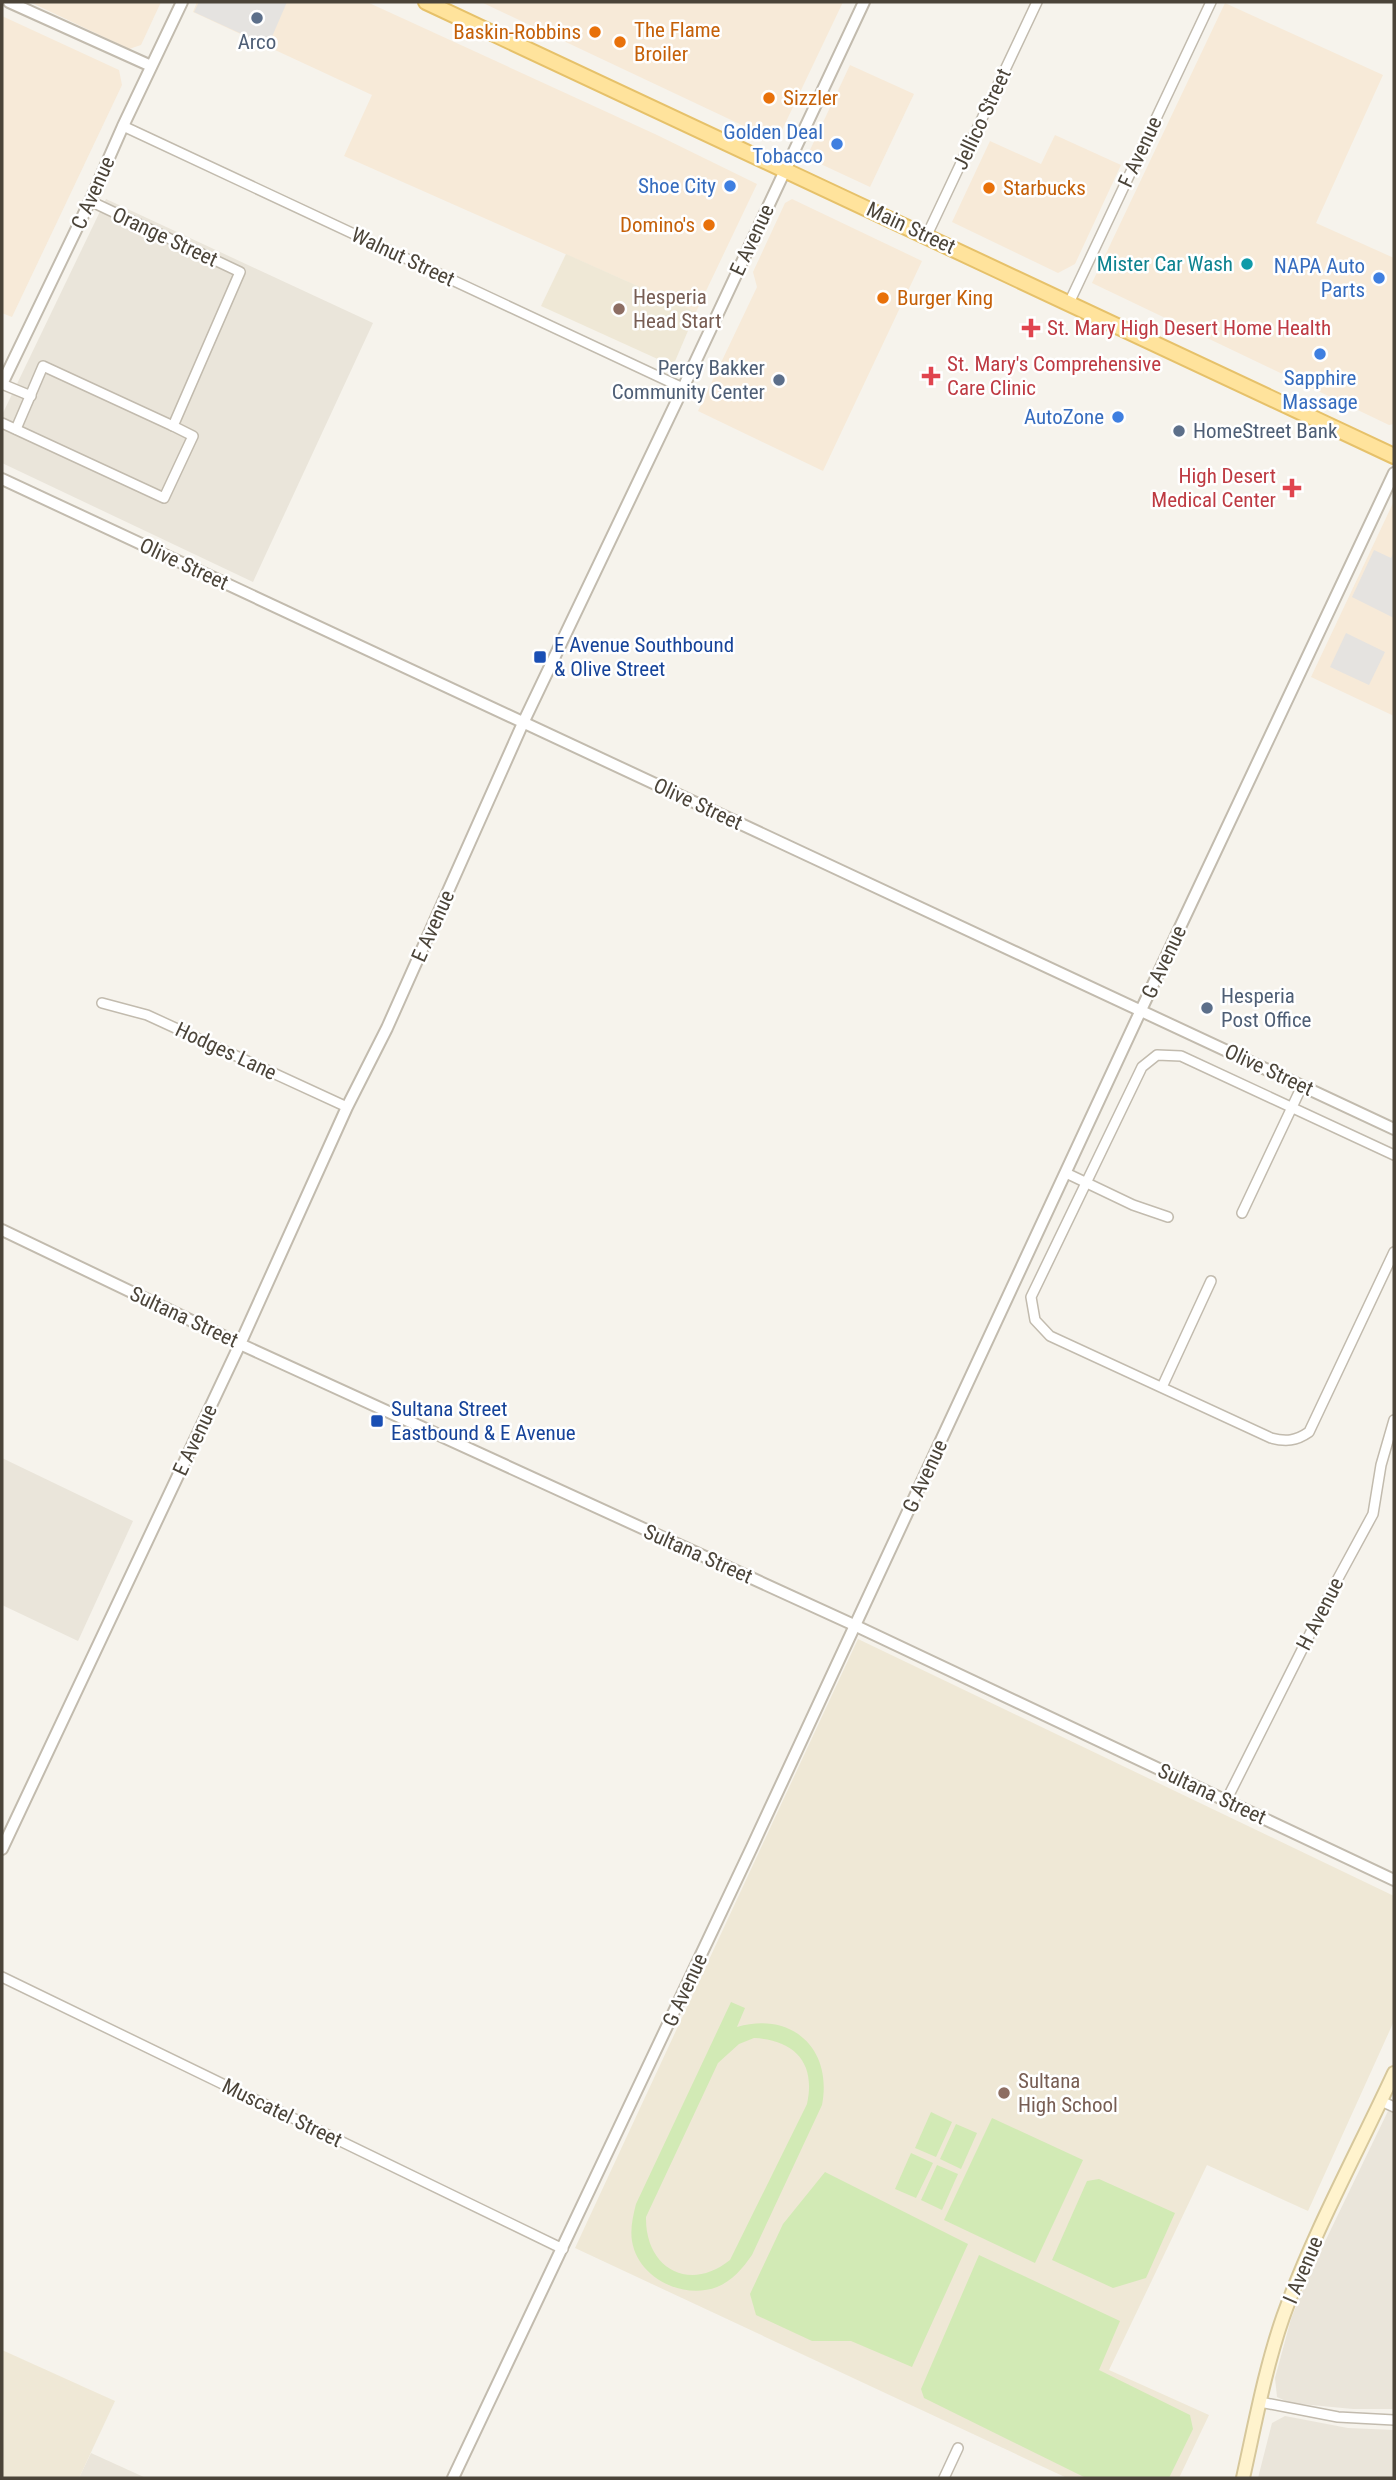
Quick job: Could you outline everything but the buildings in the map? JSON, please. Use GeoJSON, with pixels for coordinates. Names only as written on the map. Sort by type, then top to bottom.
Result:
{"type":"FeatureCollection","features":[{"type":"Feature","properties":{"kind":"main road","name":"Main Street"},"geometry":{"type":"LineString","coordinates":[[426,2],[785,168],[1394,456]]}},
{"type":"Feature","properties":{"kind":"main road","name":"I Avenue"},"geometry":{"type":"LineString","coordinates":[[1243,2478],[1275,2343],[1294,2290],[1394,2073]]}},
{"type":"Feature","properties":{"kind":"street"},"geometry":{"type":"LineString","coordinates":[[9,2],[151,66]]}},
{"type":"Feature","properties":{"kind":"street","name":"C Avenue"},"geometry":{"type":"LineString","coordinates":[[2,384],[182,2]]}},
{"type":"Feature","properties":{"kind":"street","name":"E Avenue"},"geometry":{"type":"LineString","coordinates":[[2,1849],[240,1343],[347,1107],[387,1028],[523,723],[864,2]]}},
{"type":"Feature","properties":{"kind":"street","name":"Jellico Street"},"geometry":{"type":"LineString","coordinates":[[927,235],[1037,2]]}},
{"type":"Feature","properties":{"kind":"street","name":"F Avenue"},"geometry":{"type":"LineString","coordinates":[[1069,303],[1211,2]]}},
{"type":"Feature","properties":{"kind":"street","name":"Walnut Street"},"geometry":{"type":"LineString","coordinates":[[123,126],[683,388]]}},
{"type":"Feature","properties":{"kind":"street","name":"Orange Street"},"geometry":{"type":"LineString","coordinates":[[90,201],[240,272],[173,426]]}},
{"type":"Feature","properties":{"kind":"street"},"geometry":{"type":"LineString","coordinates":[[2,423],[164,498],[193,436],[43,366],[16,429]]}},
{"type":"Feature","properties":{"kind":"street"},"geometry":{"type":"LineString","coordinates":[[2,384],[31,396]]}},
{"type":"Feature","properties":{"kind":"street","name":"G Avenue"},"geometry":{"type":"LineString","coordinates":[[453,2478],[563,2249],[1394,472]]}},
{"type":"Feature","properties":{"kind":"street","name":"Olive Street"},"geometry":{"type":"LineString","coordinates":[[2,479],[1394,1129]]}},
{"type":"Feature","properties":{"kind":"street","name":"Hodges Lane"},"geometry":{"type":"LineString","coordinates":[[102,1003],[147,1015],[347,1107]]}},
{"type":"Feature","properties":{"kind":"street"},"geometry":{"type":"LineString","coordinates":[[1394,1155],[1181,1056],[1157,1055],[1142,1068],[1031,1297],[1035,1320],[1050,1336],[1271,1438],[1283,1441],[1299,1440],[1309,1432],[1394,1252]]}},
{"type":"Feature","properties":{"kind":"street"},"geometry":{"type":"LineString","coordinates":[[1242,1213],[1302,1086]]}},
{"type":"Feature","properties":{"kind":"street"},"geometry":{"type":"LineString","coordinates":[[1066,1173],[1133,1205],[1168,1217]]}},
{"type":"Feature","properties":{"kind":"street","name":"Sultana Street"},"geometry":{"type":"LineString","coordinates":[[2,1230],[240,1343],[855,1625],[1394,1880]]}},
{"type":"Feature","properties":{"kind":"street"},"geometry":{"type":"LineString","coordinates":[[1162,1387],[1211,1281]]}},
{"type":"Feature","properties":{"kind":"street","name":"H Avenue"},"geometry":{"type":"LineString","coordinates":[[1226,1801],[1373,1514],[1381,1465],[1394,1420]]}},
{"type":"Feature","properties":{"kind":"street","name":"Muscatel Street"},"geometry":{"type":"LineString","coordinates":[[2,1977],[563,2249]]}},
{"type":"Feature","properties":{"kind":"street"},"geometry":{"type":"LineString","coordinates":[[1381,2101],[1394,2108]]}},
{"type":"Feature","properties":{"kind":"street"},"geometry":{"type":"LineString","coordinates":[[1260,2402],[1338,2417],[1394,2420]]}},
{"type":"Feature","properties":{"kind":"street"},"geometry":{"type":"LineString","coordinates":[[944,2478],[958,2448]]}},
{"type":"Feature","properties":{"kind":"shaded area"},"geometry":{"type":"Polygon","coordinates":[[[30,2],[161,2],[141,45],[129,49],[30,2]]]}},
{"type":"Feature","properties":{"kind":"shaded area"},"geometry":{"type":"Polygon","coordinates":[[[197,2],[367,2],[657,135],[757,184],[696,312],[344,156],[372,95],[193,12],[197,2]]]}},
{"type":"Feature","properties":{"kind":"shaded area"},"geometry":{"type":"Polygon","coordinates":[[[199,2],[287,2],[268,46],[194,12],[199,2]]]}},
{"type":"Feature","properties":{"kind":"shaded area"},"geometry":{"type":"Polygon","coordinates":[[[481,2],[843,2],[783,128],[776,137],[767,137],[481,2]]]}},
{"type":"Feature","properties":{"kind":"shaded area"},"geometry":{"type":"Polygon","coordinates":[[[1225,3],[1383,75],[1316,223],[1394,258],[1394,424],[1389,425],[1092,283],[1225,3]]]}},
{"type":"Feature","properties":{"kind":"shaded area"},"geometry":{"type":"Polygon","coordinates":[[[2,16],[119,70],[122,85],[12,317],[2,313],[2,16]]]}},
{"type":"Feature","properties":{"kind":"shaded area"},"geometry":{"type":"Polygon","coordinates":[[[850,65],[914,94],[870,187],[812,160],[810,150],[850,65]]]}},
{"type":"Feature","properties":{"kind":"shaded area"},"geometry":{"type":"Polygon","coordinates":[[[1055,135],[1121,165],[1075,264],[1058,273],[952,222],[990,141],[1041,164],[1055,135]]]}},
{"type":"Feature","properties":{"kind":"shaded area"},"geometry":{"type":"Polygon","coordinates":[[[106,199],[373,323],[253,582],[2,463],[2,415],[106,199]]]}},
{"type":"Feature","properties":{"kind":"shaded area"},"geometry":{"type":"Polygon","coordinates":[[[792,199],[922,261],[823,471],[698,411],[757,287],[753,272],[785,203],[792,199]]]}},
{"type":"Feature","properties":{"kind":"shaded area","name":"Hesperia Head Start"},"geometry":{"type":"Polygon","coordinates":[[[566,254],[696,312],[673,366],[541,306],[566,254]]]}},
{"type":"Feature","properties":{"kind":"shaded area"},"geometry":{"type":"Polygon","coordinates":[[[1394,501],[1394,716],[1311,677],[1394,501]]]}},
{"type":"Feature","properties":{"kind":"shaded area"},"geometry":{"type":"Polygon","coordinates":[[[1374,550],[1391,558],[1394,552],[1394,618],[1352,597],[1374,550]]]}},
{"type":"Feature","properties":{"kind":"shaded area"},"geometry":{"type":"Polygon","coordinates":[[[1346,633],[1385,652],[1369,685],[1330,667],[1346,633]]]}},
{"type":"Feature","properties":{"kind":"shaded area"},"geometry":{"type":"Polygon","coordinates":[[[2,1458],[133,1521],[78,1641],[2,1605],[2,1458]]]}},
{"type":"Feature","properties":{"kind":"shaded area","name":"Sultana High School"},"geometry":{"type":"Polygon","coordinates":[[[858,1639],[1394,1896],[1394,2021],[1308,2211],[1207,2165],[1109,2370],[1209,2415],[1179,2478],[1067,2478],[575,2248],[858,1639]]]}},
{"type":"Feature","properties":{"kind":"shaded area"},"geometry":{"type":"Polygon","coordinates":[[[1388,2111],[1394,2114],[1394,2409],[1353,2409],[1290,2403],[1277,2397],[1275,2378],[1291,2319],[1306,2281],[1388,2111]]]}},
{"type":"Feature","properties":{"kind":"shaded area"},"geometry":{"type":"Polygon","coordinates":[[[2,2350],[115,2401],[79,2478],[2,2478],[2,2350]]]}},
{"type":"Feature","properties":{"kind":"shaded area"},"geometry":{"type":"Polygon","coordinates":[[[1285,2416],[1348,2428],[1394,2430],[1394,2478],[1258,2478],[1272,2423],[1285,2416]]]}},
{"type":"Feature","properties":{"kind":"shaded area"},"geometry":{"type":"Polygon","coordinates":[[[91,2453],[146,2478],[79,2478],[91,2453]]]}},
{"type":"Feature","properties":{"kind":"green space"},"geometry":{"type":"Polygon","coordinates":[[[731,2002],[745,2008],[737,2027],[757,2023],[775,2024],[804,2039],[814,2051],[821,2067],[824,2085],[822,2105],[752,2255],[737,2274],[717,2287],[704,2290],[677,2288],[664,2283],[643,2266],[636,2254],[632,2227],[636,2204],[731,2002]],[[754,2038],[739,2044],[718,2063],[646,2217],[653,2250],[661,2262],[672,2270],[699,2274],[715,2270],[730,2260],[807,2104],[808,2077],[799,2056],[781,2043],[754,2038]]]}},
{"type":"Feature","properties":{"kind":"green space"},"geometry":{"type":"Polygon","coordinates":[[[931,2112],[952,2122],[936,2157],[915,2148],[931,2112]]]}},
{"type":"Feature","properties":{"kind":"green space"},"geometry":{"type":"Polygon","coordinates":[[[992,2118],[1083,2160],[1035,2263],[944,2220],[992,2118]]]}},
{"type":"Feature","properties":{"kind":"green space"},"geometry":{"type":"Polygon","coordinates":[[[956,2124],[977,2133],[961,2169],[940,2159],[956,2124]]]}},
{"type":"Feature","properties":{"kind":"green space"},"geometry":{"type":"Polygon","coordinates":[[[911,2153],[933,2163],[916,2198],[895,2189],[911,2153]]]}},
{"type":"Feature","properties":{"kind":"green space"},"geometry":{"type":"Polygon","coordinates":[[[937,2165],[958,2174],[942,2210],[921,2200],[937,2165]]]}},
{"type":"Feature","properties":{"kind":"green space"},"geometry":{"type":"Polygon","coordinates":[[[825,2172],[968,2244],[912,2367],[851,2341],[812,2341],[756,2315],[750,2294],[783,2224],[825,2172]]]}},
{"type":"Feature","properties":{"kind":"green space"},"geometry":{"type":"Polygon","coordinates":[[[1099,2179],[1175,2213],[1146,2278],[1113,2288],[1052,2260],[1087,2181],[1099,2179]]]}},
{"type":"Feature","properties":{"kind":"green space"},"geometry":{"type":"Polygon","coordinates":[[[979,2255],[1120,2321],[1099,2370],[1190,2415],[1193,2429],[1169,2478],[1086,2478],[924,2398],[921,2389],[979,2255]]]}},
{"type":"Feature","properties":{"kind":"place","name":"Arco"},"geometry":{"type":"Point","coordinates":[257,18]}},
{"type":"Feature","properties":{"kind":"place","name":"Baskin-Robbins"},"geometry":{"type":"Point","coordinates":[595,32]}},
{"type":"Feature","properties":{"kind":"place","name":"The Flame Broiler"},"geometry":{"type":"Point","coordinates":[620,42]}},
{"type":"Feature","properties":{"kind":"place","name":"Sizzler"},"geometry":{"type":"Point","coordinates":[769,98]}},
{"type":"Feature","properties":{"kind":"place","name":"Golden Deal Tobacco"},"geometry":{"type":"Point","coordinates":[837,144]}},
{"type":"Feature","properties":{"kind":"place","name":"Shoe City"},"geometry":{"type":"Point","coordinates":[730,186]}},
{"type":"Feature","properties":{"kind":"place","name":"Starbucks"},"geometry":{"type":"Point","coordinates":[989,188]}},
{"type":"Feature","properties":{"kind":"place","name":"Domino's"},"geometry":{"type":"Point","coordinates":[709,225]}},
{"type":"Feature","properties":{"kind":"place","name":"Mister Car Wash"},"geometry":{"type":"Point","coordinates":[1247,264]}},
{"type":"Feature","properties":{"kind":"place","name":"NAPA Auto Parts"},"geometry":{"type":"Point","coordinates":[1379,278]}},
{"type":"Feature","properties":{"kind":"place","name":"Burger King"},"geometry":{"type":"Point","coordinates":[883,298]}},
{"type":"Feature","properties":{"kind":"place","name":"Hesperia Head Start"},"geometry":{"type":"Point","coordinates":[619,309]}},
{"type":"Feature","properties":{"kind":"place","name":"St. Mary High Desert Home Health"},"geometry":{"type":"Point","coordinates":[1031,328]}},
{"type":"Feature","properties":{"kind":"place","name":"Sapphire Massage"},"geometry":{"type":"Point","coordinates":[1320,354]}},
{"type":"Feature","properties":{"kind":"place","name":"St. Mary's Comprehensive Care Clinic"},"geometry":{"type":"Point","coordinates":[931,376]}},
{"type":"Feature","properties":{"kind":"place","name":"Percy Bakker Community Center"},"geometry":{"type":"Point","coordinates":[779,380]}},
{"type":"Feature","properties":{"kind":"place","name":"AutoZone"},"geometry":{"type":"Point","coordinates":[1118,417]}},
{"type":"Feature","properties":{"kind":"place","name":"HomeStreet Bank"},"geometry":{"type":"Point","coordinates":[1179,431]}},
{"type":"Feature","properties":{"kind":"place","name":"High Desert Medical Center"},"geometry":{"type":"Point","coordinates":[1292,488]}},
{"type":"Feature","properties":{"kind":"place","name":"E Avenue Southbound & Olive Street"},"geometry":{"type":"Point","coordinates":[540,657]}},
{"type":"Feature","properties":{"kind":"place","name":"Hesperia Post Office"},"geometry":{"type":"Point","coordinates":[1207,1008]}},
{"type":"Feature","properties":{"kind":"place","name":"Sultana Street Eastbound & E Avenue"},"geometry":{"type":"Point","coordinates":[377,1421]}},
{"type":"Feature","properties":{"kind":"place","name":"Sultana High School"},"geometry":{"type":"Point","coordinates":[1004,2093]}}]}
